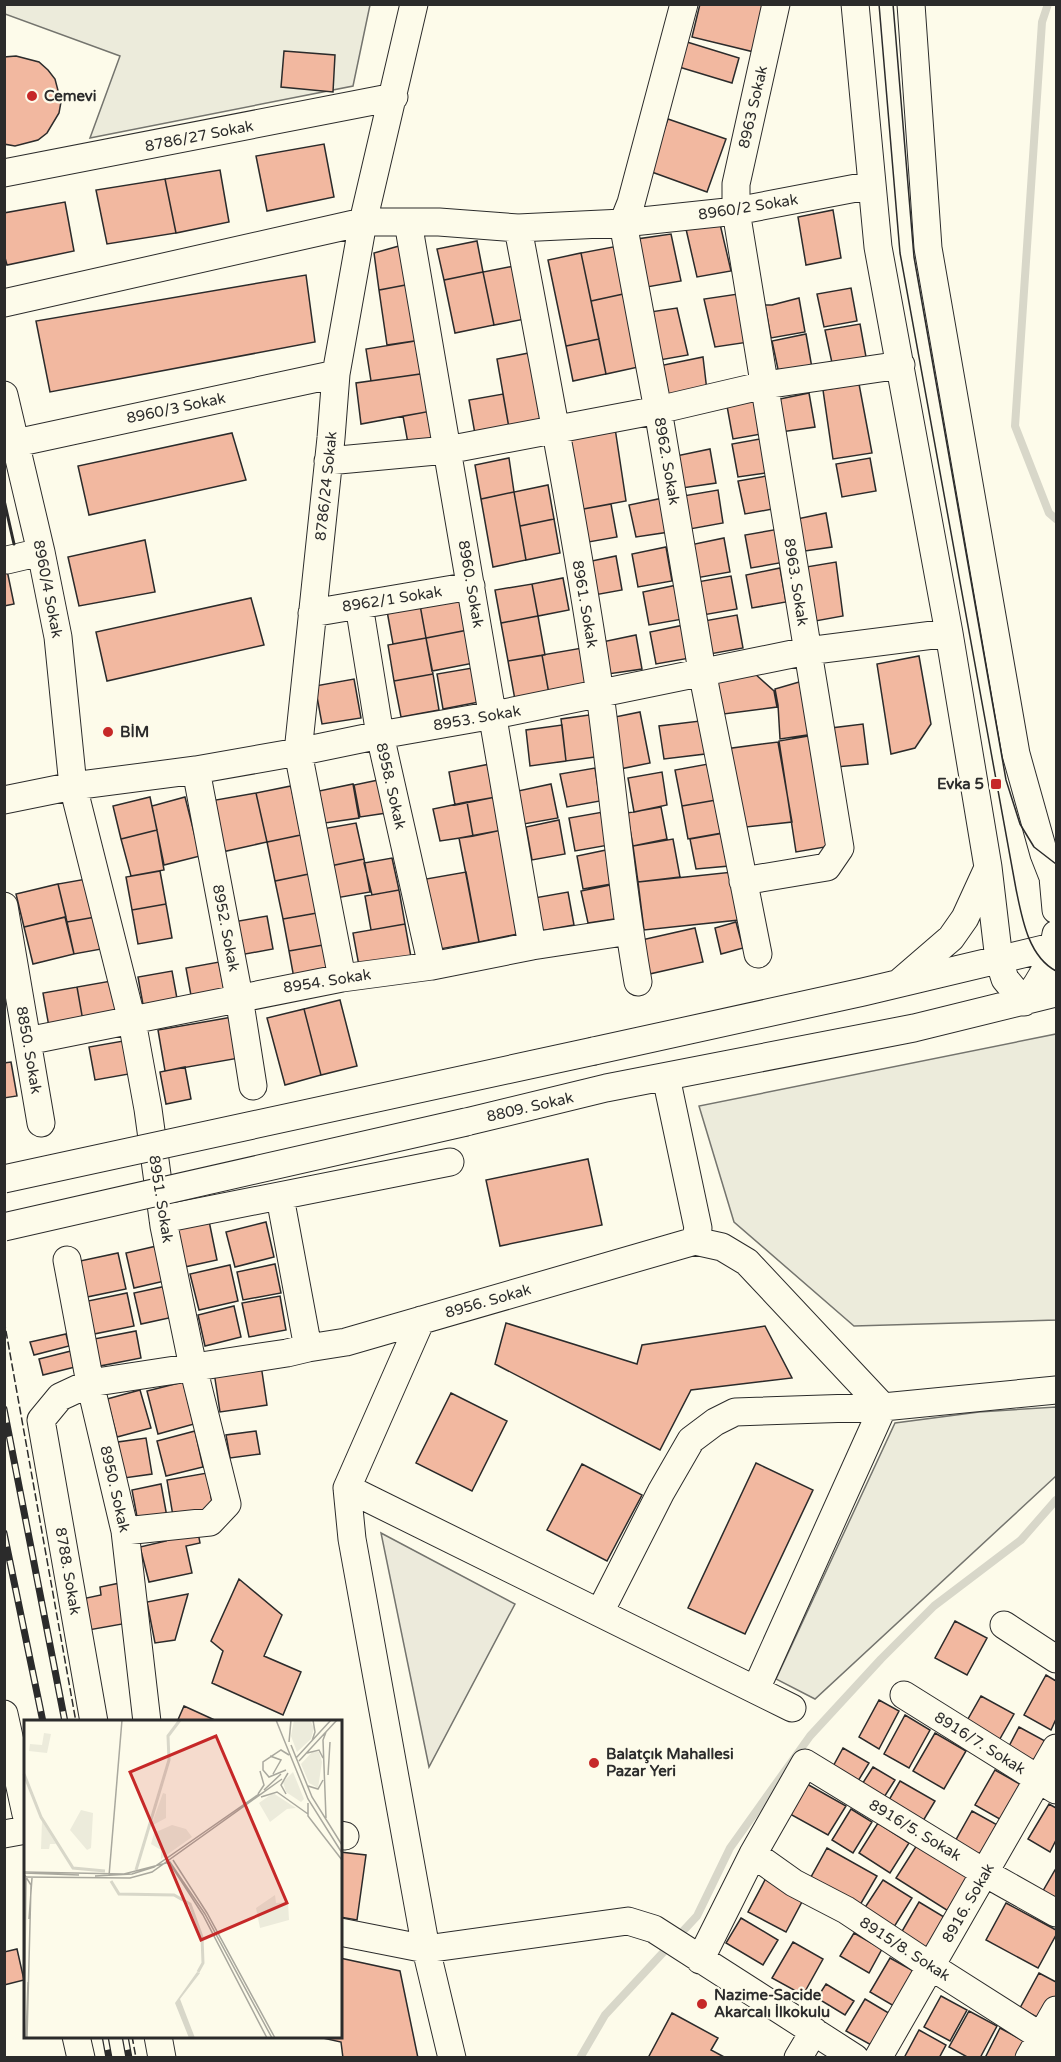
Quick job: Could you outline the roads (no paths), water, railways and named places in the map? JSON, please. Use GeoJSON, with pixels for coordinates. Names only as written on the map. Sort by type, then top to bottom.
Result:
{"type":"FeatureCollection","features":[{"type":"Feature","properties":{"kind":"street"},"geometry":{"type":"LineString","coordinates":[[363,222],[414,4]]}},
{"type":"Feature","properties":{"kind":"street"},"geometry":{"type":"LineString","coordinates":[[4,303],[363,222],[439,222],[518,228],[623,223],[631,203],[684,4]]}},
{"type":"Feature","properties":{"kind":"street","name":"8963 Sokak"},"geometry":{"type":"LineString","coordinates":[[736,211],[735,184],[776,4]]}},
{"type":"Feature","properties":{"kind":"street"},"geometry":{"type":"LineString","coordinates":[[855,4],[878,247],[949,633],[988,867],[999,960],[1005,979],[1024,1002],[1040,982],[1056,941]]}},
{"type":"Feature","properties":{"kind":"street"},"geometry":{"type":"LineString","coordinates":[[911,4],[928,248],[1016,754],[1044,854],[1055,878],[1056,910]]}},
{"type":"Feature","properties":{"kind":"street","name":"8786/27 Sokak"},"geometry":{"type":"LineString","coordinates":[[4,173],[394,97]]}},
{"type":"Feature","properties":{"kind":"street","name":"8960/2 Sokak"},"geometry":{"type":"LineString","coordinates":[[623,223],[736,211],[872,185]]}},
{"type":"Feature","properties":{"kind":"street","name":"8963. Sokak"},"geometry":{"type":"LineString","coordinates":[[736,211],[840,848],[827,867],[743,881]]}},
{"type":"Feature","properties":{"kind":"street","name":"8786/24 Sokak"},"geometry":{"type":"LineString","coordinates":[[342,978],[298,752],[336,374],[363,222]]}},
{"type":"Feature","properties":{"kind":"street","name":"8960. Sokak"},"geometry":{"type":"LineString","coordinates":[[408,222],[532,946]]}},
{"type":"Feature","properties":{"kind":"street","name":"8962. Sokak"},"geometry":{"type":"LineString","coordinates":[[623,223],[658,410],[702,671],[758,954]]}},
{"type":"Feature","properties":{"kind":"street","name":"8961. Sokak"},"geometry":{"type":"LineString","coordinates":[[518,228],[600,694],[638,982]]}},
{"type":"Feature","properties":{"kind":"street"},"geometry":{"type":"LineString","coordinates":[[328,461],[447,450],[658,410],[765,385],[901,365]]}},
{"type":"Feature","properties":{"kind":"street","name":"8960/3 Sokak"},"geometry":{"type":"LineString","coordinates":[[16,443],[336,374]]}},
{"type":"Feature","properties":{"kind":"street","name":"8960/4 Sokak"},"geometry":{"type":"LineString","coordinates":[[4,395],[41,552],[58,637],[73,786]]}},
{"type":"Feature","properties":{"kind":"street"},"geometry":{"type":"LineString","coordinates":[[8,560],[41,552]]}},
{"type":"Feature","properties":{"kind":"street","name":"8962/1 Sokak"},"geometry":{"type":"LineString","coordinates":[[312,613],[471,586]]}},
{"type":"Feature","properties":{"kind":"street","name":"8958. Sokak"},"geometry":{"type":"LineString","coordinates":[[359,605],[380,735],[432,966]]}},
{"type":"Feature","properties":{"kind":"street","name":"8953. Sokak"},"geometry":{"type":"LineString","coordinates":[[4,800],[73,786],[196,770],[298,752],[600,694],[807,651],[949,633]]}},
{"type":"Feature","properties":{"kind":"street","name":"8952. Sokak"},"geometry":{"type":"LineString","coordinates":[[196,770],[239,997],[253,1086]]}},
{"type":"Feature","properties":{"kind":"street","name":"8951. Sokak"},"geometry":{"type":"LineString","coordinates":[[73,786],[132,1021],[148,1109],[163,1219],[193,1367],[227,1504],[210,1522],[125,1531]]}},
{"type":"Feature","properties":{"kind":"street"},"geometry":{"type":"LineString","coordinates":[[898,984],[951,938],[965,918],[988,867]]}},
{"type":"Feature","properties":{"kind":"street","name":"8850. Sokak"},"geometry":{"type":"LineString","coordinates":[[4,906],[41,1123]]}},
{"type":"Feature","properties":{"kind":"street","name":"8954. Sokak"},"geometry":{"type":"LineString","coordinates":[[27,1041],[342,978],[432,966],[532,946],[630,931]]}},
{"type":"Feature","properties":{"kind":"street"},"geometry":{"type":"LineString","coordinates":[[4,1179],[898,984],[999,960],[1056,941]]}},
{"type":"Feature","properties":{"kind":"street","name":"8809. Sokak"},"geometry":{"type":"LineString","coordinates":[[4,1227],[606,1088],[914,1028],[1056,993]]}},
{"type":"Feature","properties":{"kind":"street"},"geometry":{"type":"LineString","coordinates":[[666,1077],[698,1228],[695,1240],[722,1247],[747,1263],[883,1407]]}},
{"type":"Feature","properties":{"kind":"street"},"geometry":{"type":"LineString","coordinates":[[163,1219],[450,1162]]}},
{"type":"Feature","properties":{"kind":"street"},"geometry":{"type":"LineString","coordinates":[[279,1197],[308,1348]]}},
{"type":"Feature","properties":{"kind":"street","name":"8956. Sokak"},"geometry":{"type":"LineString","coordinates":[[41,1420],[60,1397],[90,1383],[346,1342],[695,1240]]}},
{"type":"Feature","properties":{"kind":"street","name":"8950. Sokak"},"geometry":{"type":"LineString","coordinates":[[67,1260],[90,1383],[125,1531],[147,1720]]}},
{"type":"Feature","properties":{"kind":"street"},"geometry":{"type":"LineString","coordinates":[[421,1320],[346,1488],[352,1539],[426,1949],[452,2058]]}},
{"type":"Feature","properties":{"kind":"street"},"geometry":{"type":"LineString","coordinates":[[600,1612],[661,1492],[691,1440],[715,1422],[735,1412],[883,1407],[1056,1390]]}},
{"type":"Feature","properties":{"kind":"street"},"geometry":{"type":"LineString","coordinates":[[756,1689],[883,1407]]}},
{"type":"Feature","properties":{"kind":"street","name":"8788. Sokak"},"geometry":{"type":"LineString","coordinates":[[41,1420],[94,1720]]}},
{"type":"Feature","properties":{"kind":"street"},"geometry":{"type":"LineString","coordinates":[[346,1488],[792,1708]]}},
{"type":"Feature","properties":{"kind":"street"},"geometry":{"type":"LineString","coordinates":[[1004,1625],[1056,1659]]}},
{"type":"Feature","properties":{"kind":"street","name":"8916/7. Sokak"},"geometry":{"type":"LineString","coordinates":[[904,1695],[1048,1785]]}},
{"type":"Feature","properties":{"kind":"street"},"geometry":{"type":"LineString","coordinates":[[4,1714],[24,1805]]}},
{"type":"Feature","properties":{"kind":"street","name":"8916. Sokak"},"geometry":{"type":"LineString","coordinates":[[878,2058],[985,1873],[1048,1785],[1056,1748]]}},
{"type":"Feature","properties":{"kind":"street","name":"8916/5. Sokak"},"geometry":{"type":"LineString","coordinates":[[753,1854],[805,1763],[985,1873],[1056,1913]]}},
{"type":"Feature","properties":{"kind":"street"},"geometry":{"type":"LineString","coordinates":[[4,1833],[24,1830]]}},
{"type":"Feature","properties":{"kind":"street"},"geometry":{"type":"LineString","coordinates":[[700,1960],[753,1854]]}},
{"type":"Feature","properties":{"kind":"street","name":"8915/8. Sokak"},"geometry":{"type":"LineString","coordinates":[[753,1854],[794,1883],[846,1910],[932,1967],[1043,2046]]}},
{"type":"Feature","properties":{"kind":"street"},"geometry":{"type":"LineString","coordinates":[[342,1932],[426,1949],[628,1921],[654,1929],[855,2058]]}},
{"type":"Feature","properties":{"kind":"street"},"geometry":{"type":"LineString","coordinates":[[1043,2046],[1056,2010]]}},
{"type":"Feature","properties":{"kind":"street"},"geometry":{"type":"LineString","coordinates":[[798,2058],[814,2031]]}},
{"type":"Feature","properties":{"kind":"street"},"geometry":{"type":"LineString","coordinates":[[76,2038],[81,2058]]}},
{"type":"Feature","properties":{"kind":"street"},"geometry":{"type":"LineString","coordinates":[[158,2038],[162,2058]]}},
{"type":"Feature","properties":{"kind":"waterway"},"geometry":{"type":"LineString","coordinates":[[1048,4],[1042,22],[1015,426],[1049,513],[1056,519]]}},
{"type":"Feature","properties":{"kind":"waterway"},"geometry":{"type":"LineString","coordinates":[[580,2058],[605,2015],[697,1916],[730,1848],[810,1736],[934,1606],[1021,1540],[1056,1500]]}},
{"type":"Feature","properties":{"kind":"tram line"},"geometry":{"type":"LineString","coordinates":[[879,4],[900,253],[1016,889],[1024,924],[1033,946],[1046,964],[1056,971]]}},
{"type":"Feature","properties":{"kind":"tram line"},"geometry":{"type":"LineString","coordinates":[[893,4],[914,257],[1006,780],[1020,824],[1034,847],[1056,864]]}},
{"type":"Feature","properties":{"kind":"railway"},"geometry":{"type":"LineString","coordinates":[[4,1409],[65,1720]]}},
{"type":"Feature","properties":{"kind":"railway"},"geometry":{"type":"LineString","coordinates":[[4,1533],[43,1720]]}},
{"type":"Feature","properties":{"kind":"railway"},"geometry":{"type":"LineString","coordinates":[[105,2038],[109,2058]]}},
{"type":"Feature","properties":{"kind":"railway"},"geometry":{"type":"LineString","coordinates":[[125,2038],[129,2058]]}},
{"type":"Feature","properties":{"kind":"place","name":"Cemevi"},"geometry":{"type":"Point","coordinates":[32,96]}},
{"type":"Feature","properties":{"kind":"place","name":"BİM"},"geometry":{"type":"Point","coordinates":[108,732]}},
{"type":"Feature","properties":{"kind":"place","name":"Evka 5"},"geometry":{"type":"Point","coordinates":[996,784]}},
{"type":"Feature","properties":{"kind":"place","name":"Balatçık Mahallesi Pazar Yeri"},"geometry":{"type":"Point","coordinates":[594,1763]}},
{"type":"Feature","properties":{"kind":"place","name":"Nazime-Sacide Akarcalı İlkokulu"},"geometry":{"type":"Point","coordinates":[702,2004]}}]}
